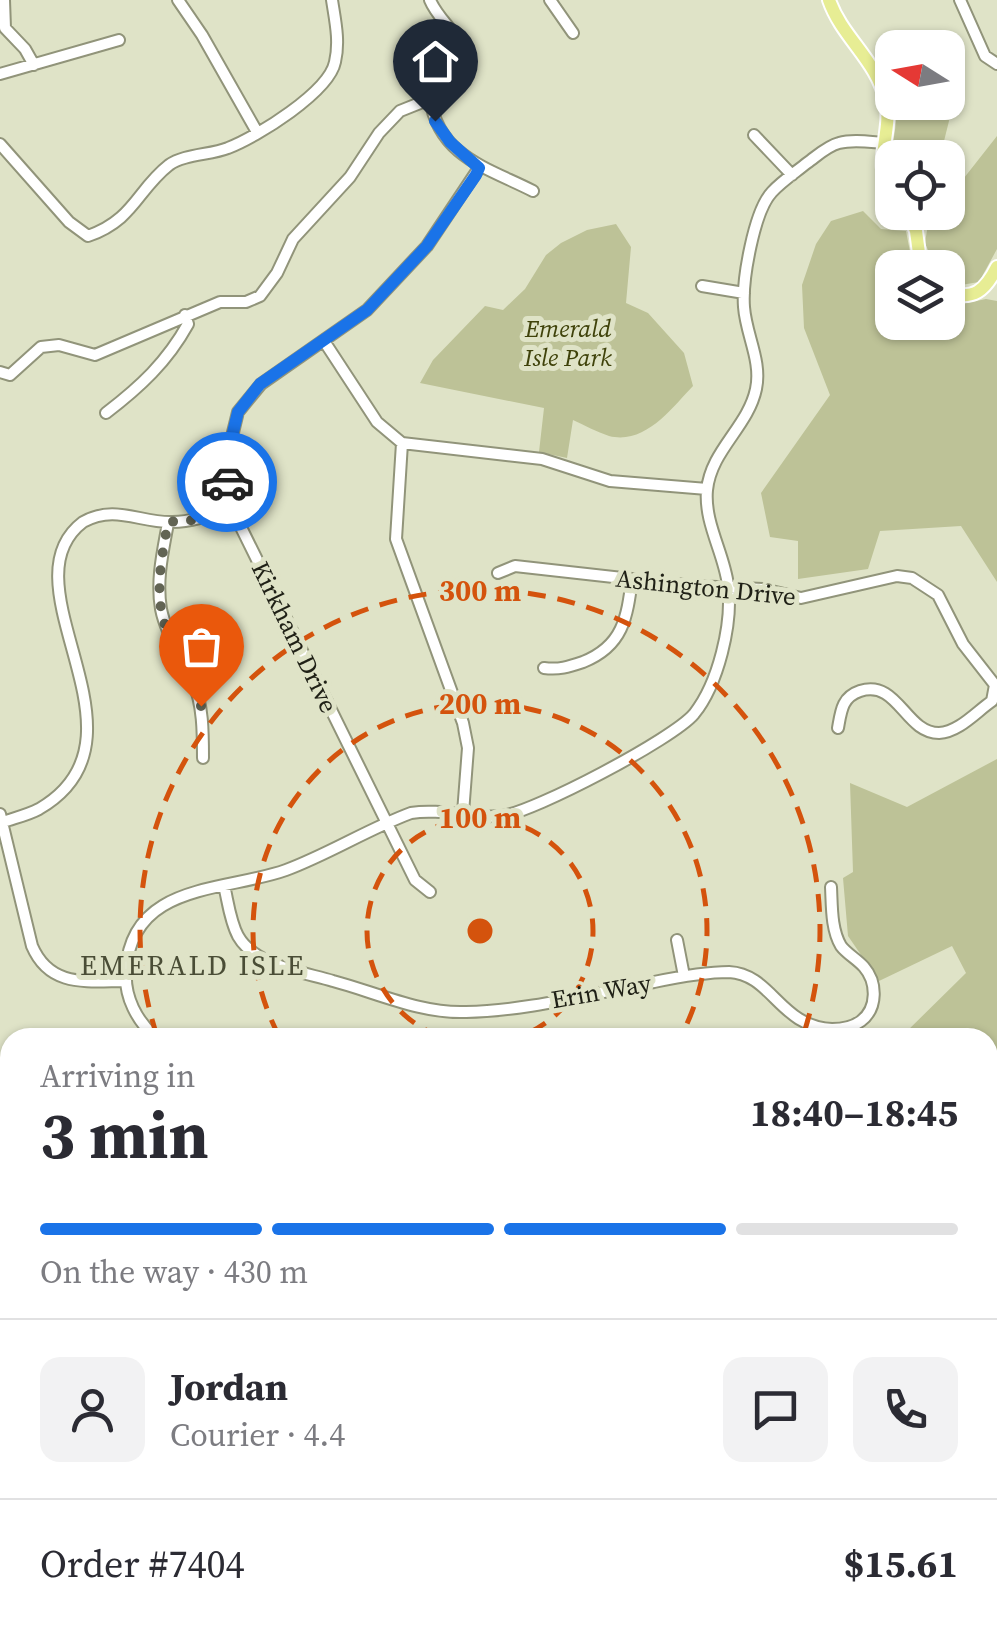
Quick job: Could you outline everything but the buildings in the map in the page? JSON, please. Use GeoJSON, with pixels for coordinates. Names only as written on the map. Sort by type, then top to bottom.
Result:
{"type":"FeatureCollection","features":[{"type":"Feature","properties":{"kind":"main road"},"geometry":{"type":"LineString","coordinates":[[829,0],[882,84],[888,107],[884,140]]}},
{"type":"Feature","properties":{"kind":"main road"},"geometry":{"type":"LineString","coordinates":[[965,295],[976,294],[987,285],[997,268]]}},
{"type":"Feature","properties":{"kind":"street"},"geometry":{"type":"LineString","coordinates":[[4,0],[4,28],[34,65]]}},
{"type":"Feature","properties":{"kind":"street"},"geometry":{"type":"LineString","coordinates":[[178,0],[256,132]]}},
{"type":"Feature","properties":{"kind":"street"},"geometry":{"type":"LineString","coordinates":[[0,144],[68,222],[88,236],[119,220],[170,164],[230,148],[328,80],[335,64],[338,36],[332,0]]}},
{"type":"Feature","properties":{"kind":"street"},"geometry":{"type":"LineString","coordinates":[[0,372],[10,375],[41,347],[59,345],[95,355],[220,302],[246,302],[260,296],[277,273],[293,238],[350,177],[379,134],[400,111],[430,98],[452,76],[461,45],[430,0]]}},
{"type":"Feature","properties":{"kind":"street"},"geometry":{"type":"LineString","coordinates":[[550,0],[573,33]]}},
{"type":"Feature","properties":{"kind":"street"},"geometry":{"type":"LineString","coordinates":[[960,0],[985,56],[997,64]]}},
{"type":"Feature","properties":{"kind":"street"},"geometry":{"type":"LineString","coordinates":[[0,74],[119,40]]}},
{"type":"Feature","properties":{"kind":"street"},"geometry":{"type":"LineString","coordinates":[[430,98],[435,121],[450,142],[479,168],[533,191]]}},
{"type":"Feature","properties":{"kind":"street"},"geometry":{"type":"LineString","coordinates":[[754,135],[792,175]]}},
{"type":"Feature","properties":{"kind":"street"},"geometry":{"type":"LineString","coordinates":[[146,1028],[134,1010],[126,980],[133,939],[148,918],[168,901],[282,872],[386,822],[423,811],[500,816],[522,811],[652,746],[682,726],[713,683],[724,636],[728,586],[710,520],[707,489],[719,453],[744,420],[756,388],[757,364],[744,293],[762,206],[792,175],[839,143],[875,144]]}},
{"type":"Feature","properties":{"kind":"street","name":"Kirkham Drive"},"geometry":{"type":"LineString","coordinates":[[430,892],[415,880],[231,507],[224,469],[238,412],[260,384],[367,310],[427,246],[479,168]]}},
{"type":"Feature","properties":{"kind":"street"},"geometry":{"type":"LineString","coordinates":[[702,286],[744,293]]}},
{"type":"Feature","properties":{"kind":"street"},"geometry":{"type":"LineString","coordinates":[[106,413],[162,364],[188,324],[186,315]]}},
{"type":"Feature","properties":{"kind":"street"},"geometry":{"type":"LineString","coordinates":[[324,341],[377,422],[402,444],[542,459],[610,481],[707,489]]}},
{"type":"Feature","properties":{"kind":"street"},"geometry":{"type":"LineString","coordinates":[[402,444],[396,539],[463,723],[468,748],[462,814]]}},
{"type":"Feature","properties":{"kind":"street"},"geometry":{"type":"LineString","coordinates":[[126,980],[69,981],[40,962],[32,946],[1,818],[37,810],[60,793],[78,767],[84,746],[84,722],[48,592],[51,559],[63,539],[94,517],[126,513],[168,522],[194,520],[231,507]]}},
{"type":"Feature","properties":{"kind":"street"},"geometry":{"type":"LineString","coordinates":[[168,522],[159,573],[162,612],[166,628],[195,684],[201,706],[203,758]]}},
{"type":"Feature","properties":{"kind":"street","name":"Ashington Drive"},"geometry":{"type":"LineString","coordinates":[[498,573],[515,566],[694,586],[728,586],[810,598],[897,576],[912,578],[938,595],[963,644],[995,685],[992,701],[953,730],[926,731],[893,697],[868,688],[852,694],[843,704],[838,728]]}},
{"type":"Feature","properties":{"kind":"street"},"geometry":{"type":"LineString","coordinates":[[544,668],[561,670],[600,655],[612,645],[627,618],[632,579]]}},
{"type":"Feature","properties":{"kind":"street","name":"Erin Way"},"geometry":{"type":"LineString","coordinates":[[224,885],[240,941],[268,960],[426,1008],[498,1010],[684,976],[742,974],[755,981],[799,1023],[820,1028]]}},
{"type":"Feature","properties":{"kind":"street","name":"Erin Way"},"geometry":{"type":"LineString","coordinates":[[831,887],[834,929],[842,949],[868,971],[874,990],[873,1003],[862,1020],[844,1028]]}},
{"type":"Feature","properties":{"kind":"street"},"geometry":{"type":"LineString","coordinates":[[677,940],[684,976]]}},
{"type":"Feature","properties":{"kind":"green space"},"geometry":{"type":"Polygon","coordinates":[[[896,120],[949,120],[944,140],[893,140],[896,120]]]}},
{"type":"Feature","properties":{"kind":"green space"},"geometry":{"type":"Polygon","coordinates":[[[997,136],[997,249],[979,282],[965,284],[965,250],[928,250],[925,243],[927,230],[965,230],[965,177],[997,136]]]}},
{"type":"Feature","properties":{"kind":"green space"},"geometry":{"type":"Polygon","coordinates":[[[863,211],[875,223],[875,230],[906,231],[910,250],[875,250],[875,340],[965,340],[965,303],[997,301],[997,582],[961,526],[880,531],[868,569],[798,579],[798,541],[770,537],[761,493],[830,395],[804,328],[802,285],[816,244],[831,221],[863,211]]]}},
{"type":"Feature","properties":{"kind":"green space","name":"Emerald Isle Park"},"geometry":{"type":"Polygon","coordinates":[[[616,224],[631,247],[626,303],[648,313],[684,353],[693,386],[656,423],[622,437],[609,436],[573,420],[567,458],[539,452],[544,408],[420,383],[433,360],[485,306],[503,310],[525,289],[546,255],[587,230],[616,224]]]}},
{"type":"Feature","properties":{"kind":"green space"},"geometry":{"type":"Polygon","coordinates":[[[997,759],[997,1028],[910,1028],[966,973],[952,946],[879,981],[848,936],[843,878],[853,872],[850,783],[907,807],[997,759]]]}},
{"type":"Feature","properties":{"kind":"way so far"},"geometry":{"type":"LineString","coordinates":[[201,706],[195,684],[166,628],[159,573],[168,522],[194,520],[231,507],[227,482]]}},
{"type":"Feature","properties":{"kind":"district","name":"EMERALD ISLE"},"geometry":{"type":"Point","coordinates":[193,965]}},
{"type":"Feature","properties":{"kind":"route"},"geometry":{"type":"LineString","coordinates":[[227,482],[224,469],[238,412],[260,384],[367,310],[427,246],[476,175],[479,168],[450,142],[435,121]]}}]}
